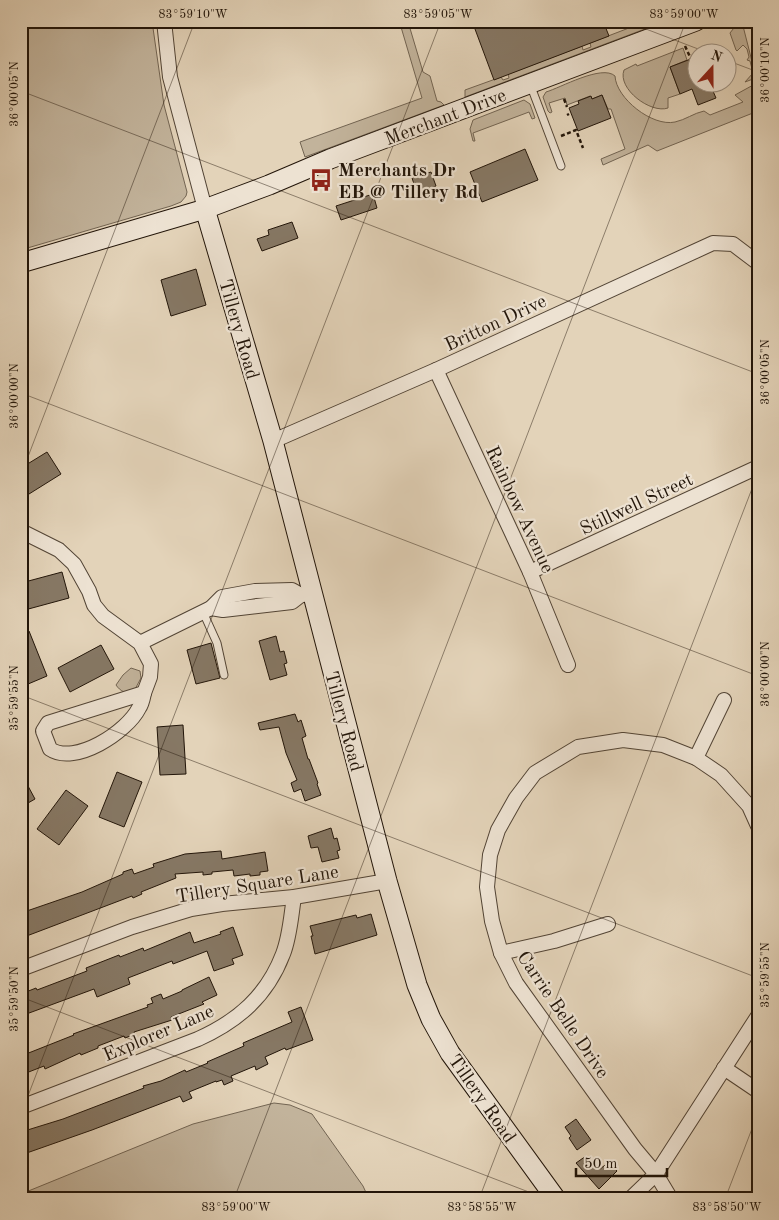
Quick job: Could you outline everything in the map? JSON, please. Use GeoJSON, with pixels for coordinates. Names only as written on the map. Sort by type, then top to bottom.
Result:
{"type":"FeatureCollection","features":[{"type":"Feature","properties":{"kind":"street"},"geometry":{"type":"LineString","coordinates":[[164,21],[170,77],[205,210]]}},
{"type":"Feature","properties":{"kind":"street","name":"Merchant Drive"},"geometry":{"type":"LineString","coordinates":[[21,263],[205,210],[330,159],[696,21]]}},
{"type":"Feature","properties":{"kind":"street","name":"Tillery Road"},"geometry":{"type":"LineString","coordinates":[[205,210],[273,441],[306,595],[417,985],[431,1019],[450,1053],[554,1198]]}},
{"type":"Feature","properties":{"kind":"street","name":"Britton Drive"},"geometry":{"type":"LineString","coordinates":[[273,441],[436,370],[713,242],[733,244],[758,263]]}},
{"type":"Feature","properties":{"kind":"street","name":"Rainbow Avenue"},"geometry":{"type":"LineString","coordinates":[[436,370],[530,572],[568,665]]}},
{"type":"Feature","properties":{"kind":"street","name":"Stillwell Street"},"geometry":{"type":"LineString","coordinates":[[530,572],[758,467]]}},
{"type":"Feature","properties":{"kind":"street"},"geometry":{"type":"LineString","coordinates":[[21,531],[59,550],[74,564],[90,591],[94,605],[103,616],[140,643],[151,664],[150,677],[139,709],[116,734],[98,745],[78,752],[64,754],[50,749],[43,731],[48,723],[144,693]]}},
{"type":"Feature","properties":{"kind":"street"},"geometry":{"type":"LineString","coordinates":[[140,643],[207,610],[292,602],[306,595]]}},
{"type":"Feature","properties":{"kind":"street"},"geometry":{"type":"LineString","coordinates":[[696,758],[724,700]]}},
{"type":"Feature","properties":{"kind":"street","name":"Carrie Belle Drive"},"geometry":{"type":"LineString","coordinates":[[671,1199],[656,1174],[624,1135],[522,991],[501,953],[492,921],[487,886],[490,855],[498,830],[516,798],[535,773],[578,747],[623,740],[663,745],[696,758],[721,775],[749,806],[758,826]]}},
{"type":"Feature","properties":{"kind":"street","name":"Tillery Square Lane"},"geometry":{"type":"LineString","coordinates":[[21,969],[132,927],[191,909],[294,897],[387,881]]}},
{"type":"Feature","properties":{"kind":"street","name":"Explorer Lane"},"geometry":{"type":"LineString","coordinates":[[21,1107],[198,1039],[218,1030],[235,1019],[250,1005],[275,972],[289,933],[294,897]]}},
{"type":"Feature","properties":{"kind":"street"},"geometry":{"type":"LineString","coordinates":[[501,953],[554,941],[608,924]]}},
{"type":"Feature","properties":{"kind":"street"},"geometry":{"type":"LineString","coordinates":[[630,1199],[656,1174],[758,1016]]}},
{"type":"Feature","properties":{"kind":"street"},"geometry":{"type":"LineString","coordinates":[[724,1068],[758,1090]]}},
{"type":"Feature","properties":{"kind":"lane"},"geometry":{"type":"LineString","coordinates":[[530,84],[561,166]]}},
{"type":"Feature","properties":{"kind":"lane"},"geometry":{"type":"LineString","coordinates":[[207,610],[224,675]]}},
{"type":"Feature","properties":{"kind":"path"},"geometry":{"type":"LineString","coordinates":[[564,99],[567,107]]}},
{"type":"Feature","properties":{"kind":"path"},"geometry":{"type":"LineString","coordinates":[[561,136],[576,130],[583,148]]}},
{"type":"Feature","properties":{"kind":"shaded area"},"geometry":{"type":"Polygon","coordinates":[[[21,21],[152,21],[164,105],[187,192],[181,202],[24,249],[21,243],[21,21]]]}},
{"type":"Feature","properties":{"kind":"shaded area"},"geometry":{"type":"Polygon","coordinates":[[[647,21],[666,21],[465,97],[465,90],[501,77],[503,80],[509,78],[508,74],[582,46],[583,50],[591,47],[590,43],[647,21]]]}},
{"type":"Feature","properties":{"kind":"shaded area"},"geometry":{"type":"Polygon","coordinates":[[[747,22],[748,24],[743,26],[758,85],[758,111],[657,151],[648,145],[603,165],[601,159],[625,149],[611,109],[608,109],[602,95],[592,99],[590,96],[567,105],[565,98],[549,103],[552,112],[548,111],[543,97],[546,92],[581,78],[601,73],[609,73],[615,76],[617,84],[628,102],[656,120],[675,122],[704,111],[710,115],[743,102],[735,95],[755,84],[753,79],[745,82],[753,73],[750,61],[747,60],[749,57],[747,49],[743,45],[737,51],[736,42],[733,42],[730,33],[737,24],[747,22]]]}},
{"type":"Feature","properties":{"kind":"shaded area"},"geometry":{"type":"Polygon","coordinates":[[[409,25],[423,72],[430,76],[437,101],[444,105],[305,157],[300,142],[422,98],[401,27],[409,25]]]}},
{"type":"Feature","properties":{"kind":"shaded area"},"geometry":{"type":"Polygon","coordinates":[[[683,48],[686,60],[670,67],[680,94],[668,98],[668,108],[661,109],[645,104],[630,92],[623,77],[624,70],[636,64],[637,66],[683,48]]]}},
{"type":"Feature","properties":{"kind":"shaded area"},"geometry":{"type":"Polygon","coordinates":[[[524,100],[530,104],[535,118],[532,119],[529,112],[473,133],[475,141],[473,141],[470,129],[473,120],[524,100]]]}},
{"type":"Feature","properties":{"kind":"shaded area"},"geometry":{"type":"Polygon","coordinates":[[[131,668],[140,671],[141,678],[133,693],[128,693],[116,685],[131,668]]]}},
{"type":"Feature","properties":{"kind":"shaded area"},"geometry":{"type":"Polygon","coordinates":[[[274,1103],[290,1105],[312,1114],[363,1186],[369,1199],[21,1199],[21,1194],[193,1124],[274,1103]]]}},
{"type":"Feature","properties":{"kind":"building"},"geometry":{"type":"Polygon","coordinates":[[[472,21],[603,21],[609,36],[494,80],[472,21]]]}},
{"type":"Feature","properties":{"kind":"building"},"geometry":{"type":"Polygon","coordinates":[[[686,61],[686,92],[680,94],[670,67],[686,61]]]}},
{"type":"Feature","properties":{"kind":"building"},"geometry":{"type":"Polygon","coordinates":[[[693,92],[713,92],[716,98],[698,105],[693,92]]]}},
{"type":"Feature","properties":{"kind":"building"},"geometry":{"type":"Polygon","coordinates":[[[602,95],[611,118],[578,131],[569,108],[579,104],[578,101],[591,96],[592,99],[602,95]]]}},
{"type":"Feature","properties":{"kind":"building"},"geometry":{"type":"Polygon","coordinates":[[[525,149],[538,180],[482,202],[470,172],[525,149]]]}},
{"type":"Feature","properties":{"kind":"building"},"geometry":{"type":"Polygon","coordinates":[[[431,172],[436,186],[417,193],[412,178],[431,172]]]}},
{"type":"Feature","properties":{"kind":"building"},"geometry":{"type":"Polygon","coordinates":[[[373,194],[377,208],[341,220],[336,206],[373,194]]]}},
{"type":"Feature","properties":{"kind":"building"},"geometry":{"type":"Polygon","coordinates":[[[292,222],[298,238],[262,251],[257,239],[269,235],[268,230],[292,222]]]}},
{"type":"Feature","properties":{"kind":"building"},"geometry":{"type":"Polygon","coordinates":[[[196,269],[206,305],[171,316],[161,280],[196,269]]]}},
{"type":"Feature","properties":{"kind":"building"},"geometry":{"type":"Polygon","coordinates":[[[47,452],[61,474],[21,499],[21,468],[47,452]]]}},
{"type":"Feature","properties":{"kind":"building"},"geometry":{"type":"Polygon","coordinates":[[[62,572],[69,598],[21,611],[21,583],[62,572]]]}},
{"type":"Feature","properties":{"kind":"building"},"geometry":{"type":"Polygon","coordinates":[[[29,631],[47,676],[21,687],[21,634],[29,631]]]}},
{"type":"Feature","properties":{"kind":"building"},"geometry":{"type":"Polygon","coordinates":[[[276,636],[280,652],[284,651],[287,663],[284,664],[287,675],[270,680],[259,641],[276,636]]]}},
{"type":"Feature","properties":{"kind":"building"},"geometry":{"type":"Polygon","coordinates":[[[211,643],[220,678],[196,684],[187,650],[211,643]]]}},
{"type":"Feature","properties":{"kind":"building"},"geometry":{"type":"Polygon","coordinates":[[[101,645],[114,669],[70,692],[58,668],[101,645]]]}},
{"type":"Feature","properties":{"kind":"building"},"geometry":{"type":"Polygon","coordinates":[[[295,714],[298,722],[301,720],[306,736],[302,738],[321,795],[305,801],[301,789],[294,792],[291,783],[297,780],[286,753],[279,727],[260,730],[258,723],[295,714]]]}},
{"type":"Feature","properties":{"kind":"building"},"geometry":{"type":"Polygon","coordinates":[[[183,725],[186,774],[160,775],[157,727],[183,725]]]}},
{"type":"Feature","properties":{"kind":"building"},"geometry":{"type":"Polygon","coordinates":[[[117,772],[142,782],[124,827],[99,817],[117,772]]]}},
{"type":"Feature","properties":{"kind":"building"},"geometry":{"type":"Polygon","coordinates":[[[21,773],[35,799],[21,807],[21,773]]]}},
{"type":"Feature","properties":{"kind":"building"},"geometry":{"type":"Polygon","coordinates":[[[66,790],[88,806],[59,845],[37,829],[66,790]]]}},
{"type":"Feature","properties":{"kind":"building"},"geometry":{"type":"Polygon","coordinates":[[[331,828],[334,839],[337,838],[340,850],[337,851],[339,858],[322,862],[318,847],[311,848],[308,836],[331,828]]]}},
{"type":"Feature","properties":{"kind":"building"},"geometry":{"type":"Polygon","coordinates":[[[221,851],[222,859],[265,852],[268,871],[260,872],[260,875],[250,876],[250,874],[234,876],[233,870],[203,875],[203,872],[175,874],[176,878],[141,892],[142,894],[133,898],[132,896],[24,937],[21,929],[21,913],[82,892],[132,869],[134,874],[154,867],[153,864],[185,854],[221,851]]]}},
{"type":"Feature","properties":{"kind":"building"},"geometry":{"type":"Polygon","coordinates":[[[371,914],[377,935],[315,954],[310,926],[356,915],[357,918],[371,914]]]}},
{"type":"Feature","properties":{"kind":"building"},"geometry":{"type":"Polygon","coordinates":[[[233,927],[243,955],[232,959],[234,964],[214,971],[207,951],[173,964],[172,961],[128,978],[130,984],[97,997],[94,989],[21,1016],[21,994],[87,971],[86,968],[119,955],[120,957],[143,948],[144,951],[190,932],[194,943],[221,934],[220,932],[233,927]]]}},
{"type":"Feature","properties":{"kind":"building"},"geometry":{"type":"Polygon","coordinates":[[[209,977],[217,995],[202,1002],[204,1004],[171,1017],[172,1020],[134,1032],[135,1034],[98,1046],[98,1048],[81,1055],[80,1053],[45,1069],[44,1066],[21,1075],[21,1056],[73,1034],[148,1007],[147,1005],[153,1003],[151,998],[161,994],[163,999],[209,977]]]}},
{"type":"Feature","properties":{"kind":"building"},"geometry":{"type":"Polygon","coordinates":[[[301,1007],[313,1040],[286,1050],[285,1048],[265,1057],[268,1064],[256,1070],[255,1066],[231,1076],[233,1081],[224,1085],[222,1080],[216,1081],[189,1092],[192,1098],[183,1102],[180,1096],[21,1155],[21,1132],[63,1119],[144,1088],[143,1086],[208,1063],[244,1046],[243,1043],[292,1022],[288,1012],[301,1007]]]}},
{"type":"Feature","properties":{"kind":"building"},"geometry":{"type":"Polygon","coordinates":[[[576,1119],[591,1140],[577,1150],[569,1138],[571,1136],[565,1127],[576,1119]]]}},
{"type":"Feature","properties":{"kind":"building"},"geometry":{"type":"Polygon","coordinates":[[[586,1156],[595,1169],[598,1166],[600,1169],[609,1162],[617,1171],[599,1189],[576,1163],[586,1156]]]}},
{"type":"Feature","properties":{"kind":"place","name":"Merchants Dr EB @ Tillery Rd"},"geometry":{"type":"Point","coordinates":[321,180]}}]}
